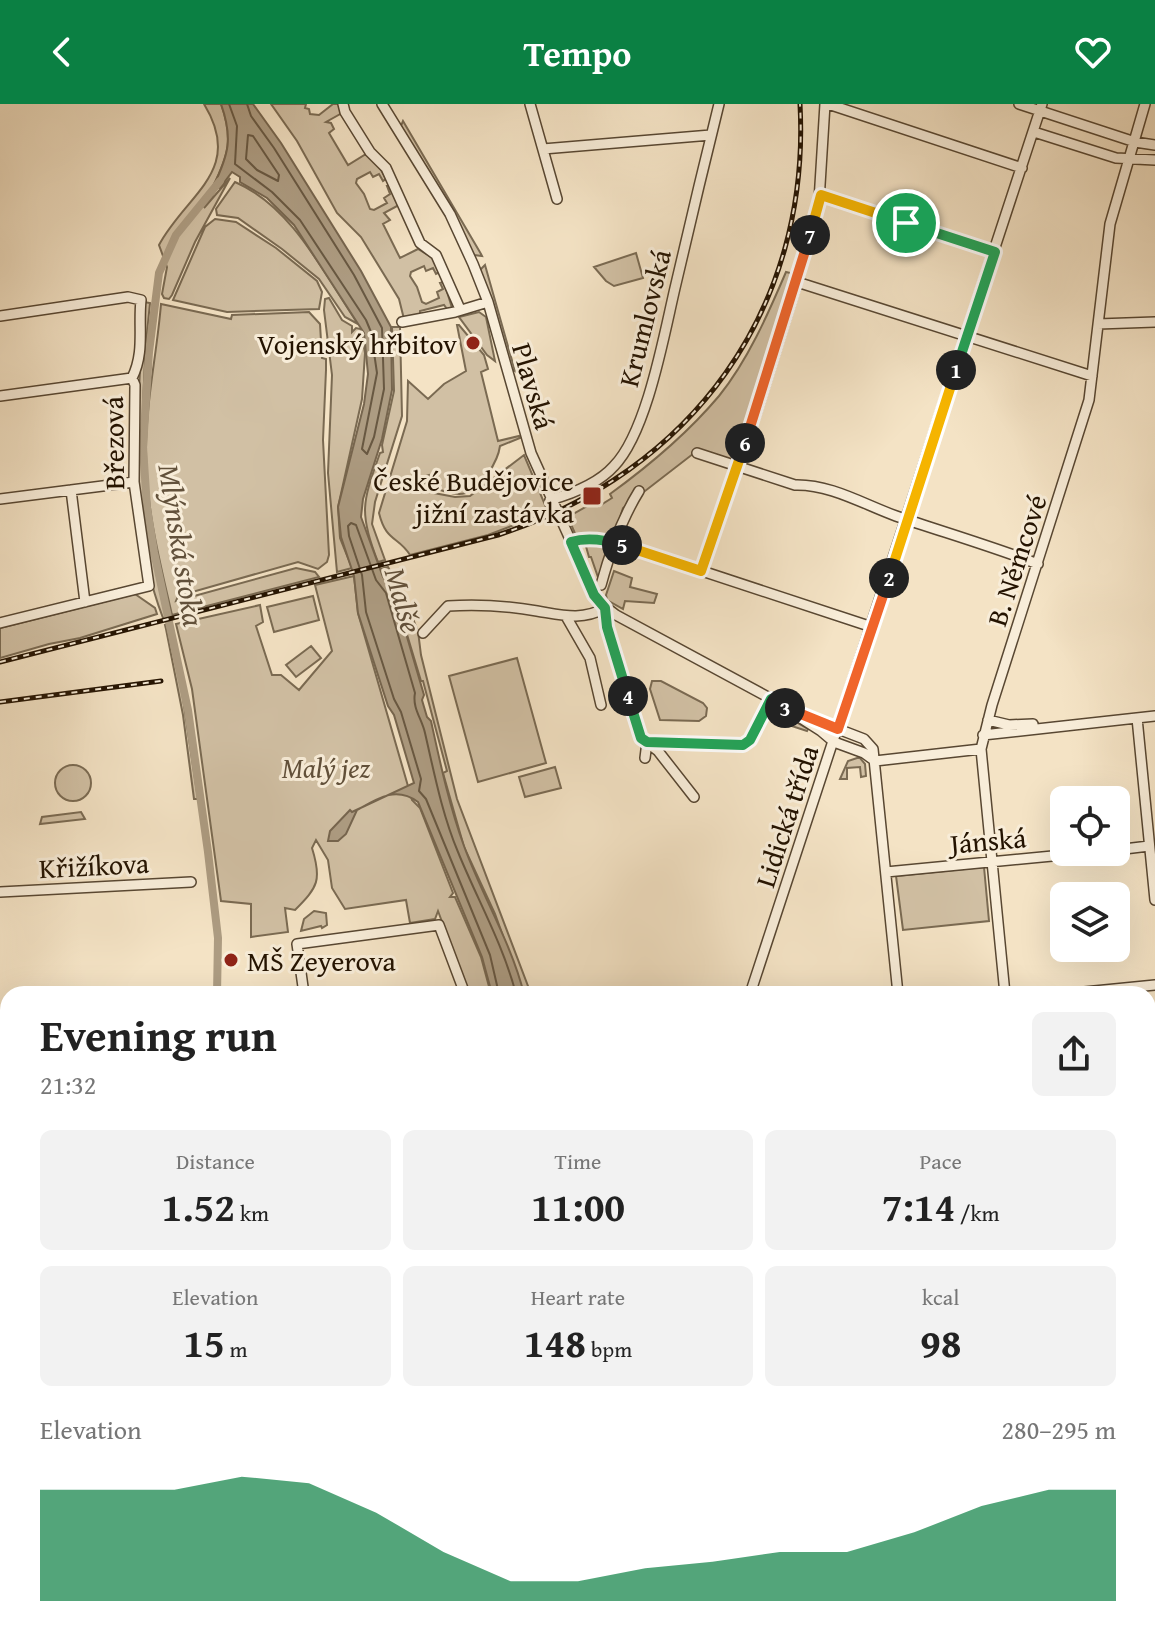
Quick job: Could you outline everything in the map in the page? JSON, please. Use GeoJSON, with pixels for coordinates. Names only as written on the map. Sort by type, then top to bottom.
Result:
{"type":"FeatureCollection","features":[{"type":"Feature","properties":{"kind":"street"},"geometry":{"type":"LineString","coordinates":[[343,104],[370,152],[386,168],[420,243],[436,255],[458,310]]}},
{"type":"Feature","properties":{"kind":"street","name":"Plavská"},"geometry":{"type":"LineString","coordinates":[[382,104],[450,214],[488,302],[526,440],[594,595],[605,608]]}},
{"type":"Feature","properties":{"kind":"street"},"geometry":{"type":"LineString","coordinates":[[530,104],[557,199]]}},
{"type":"Feature","properties":{"kind":"street","name":"Krumlovská"},"geometry":{"type":"LineString","coordinates":[[550,500],[606,474],[621,458],[631,440],[653,380],[719,104]]}},
{"type":"Feature","properties":{"kind":"street"},"geometry":{"type":"LineString","coordinates":[[701,571],[797,282],[821,195],[826,104],[1022,168]]}},
{"type":"Feature","properties":{"kind":"street"},"geometry":{"type":"LineString","coordinates":[[1019,104],[1041,108],[1135,142],[1155,145]]}},
{"type":"Feature","properties":{"kind":"street","name":"B. Němcové"},"geometry":{"type":"LineString","coordinates":[[1004,986],[981,749],[983,735],[1088,405],[1110,224],[1145,104]]}},
{"type":"Feature","properties":{"kind":"street","name":"Lidická třída"},"geometry":{"type":"LineString","coordinates":[[753,986],[1041,108]]}},
{"type":"Feature","properties":{"kind":"street"},"geometry":{"type":"LineString","coordinates":[[1034,132],[1116,158],[1155,160]]}},
{"type":"Feature","properties":{"kind":"street"},"geometry":{"type":"LineString","coordinates":[[543,149],[711,135]]}},
{"type":"Feature","properties":{"kind":"street"},"geometry":{"type":"LineString","coordinates":[[821,195],[995,252]]}},
{"type":"Feature","properties":{"kind":"street"},"geometry":{"type":"LineString","coordinates":[[797,282],[1092,376]]}},
{"type":"Feature","properties":{"kind":"street","name":"Březová"},"geometry":{"type":"LineString","coordinates":[[0,316],[128,297],[141,300],[142,341],[132,378],[135,385],[134,482],[149,586],[85,602]]}},
{"type":"Feature","properties":{"kind":"street"},"geometry":{"type":"LineString","coordinates":[[402,322],[488,302]]}},
{"type":"Feature","properties":{"kind":"street"},"geometry":{"type":"LineString","coordinates":[[1098,324],[1155,322]]}},
{"type":"Feature","properties":{"kind":"street"},"geometry":{"type":"LineString","coordinates":[[0,396],[132,378]]}},
{"type":"Feature","properties":{"kind":"street"},"geometry":{"type":"LineString","coordinates":[[697,453],[795,485],[811,485],[1038,564]]}},
{"type":"Feature","properties":{"kind":"street"},"geometry":{"type":"LineString","coordinates":[[0,499],[134,482]]}},
{"type":"Feature","properties":{"kind":"street"},"geometry":{"type":"LineString","coordinates":[[0,623],[85,602],[71,490]]}},
{"type":"Feature","properties":{"kind":"street"},"geometry":{"type":"LineString","coordinates":[[601,585],[628,509],[639,491]]}},
{"type":"Feature","properties":{"kind":"street"},"geometry":{"type":"LineString","coordinates":[[571,542],[583,539],[615,543],[872,627]]}},
{"type":"Feature","properties":{"kind":"street"},"geometry":{"type":"LineString","coordinates":[[423,633],[448,606],[466,604],[522,609],[567,618],[597,613],[605,608]]}},
{"type":"Feature","properties":{"kind":"street"},"geometry":{"type":"LineString","coordinates":[[605,608],[771,699],[834,742],[864,753],[875,761],[981,749]]}},
{"type":"Feature","properties":{"kind":"street"},"geometry":{"type":"LineString","coordinates":[[605,608],[607,627],[644,740],[645,758]]}},
{"type":"Feature","properties":{"kind":"street"},"geometry":{"type":"LineString","coordinates":[[567,618],[590,658],[601,705]]}},
{"type":"Feature","properties":{"kind":"street"},"geometry":{"type":"LineString","coordinates":[[644,740],[743,745],[771,699]]}},
{"type":"Feature","properties":{"kind":"street"},"geometry":{"type":"LineString","coordinates":[[796,715],[801,714],[864,739],[873,749],[897,986]]}},
{"type":"Feature","properties":{"kind":"street"},"geometry":{"type":"LineString","coordinates":[[983,735],[1155,716]]}},
{"type":"Feature","properties":{"kind":"street"},"geometry":{"type":"LineString","coordinates":[[1137,718],[1155,900]]}},
{"type":"Feature","properties":{"kind":"street"},"geometry":{"type":"LineString","coordinates":[[988,720],[1048,727]]}},
{"type":"Feature","properties":{"kind":"street"},"geometry":{"type":"LineString","coordinates":[[644,740],[664,758],[694,797]]}},
{"type":"Feature","properties":{"kind":"street"},"geometry":{"type":"LineString","coordinates":[[1130,848],[1149,846]]}},
{"type":"Feature","properties":{"kind":"street","name":"Jánská"},"geometry":{"type":"LineString","coordinates":[[886,872],[1050,856]]}},
{"type":"Feature","properties":{"kind":"street","name":"Křižíkova"},"geometry":{"type":"LineString","coordinates":[[0,892],[191,882]]}},
{"type":"Feature","properties":{"kind":"street"},"geometry":{"type":"LineString","coordinates":[[303,986],[297,944],[439,925],[462,986]]}},
{"type":"Feature","properties":{"kind":"green space"},"geometry":{"type":"Polygon","coordinates":[[[204,104],[221,104],[228,146],[213,186],[217,188],[204,208],[230,178],[195,242],[169,299],[162,294],[167,267],[159,245],[215,165],[218,147],[215,127],[204,104]]]}},
{"type":"Feature","properties":{"kind":"green space"},"geometry":{"type":"Polygon","coordinates":[[[271,104],[306,104],[305,108],[309,109],[310,114],[319,115],[333,104],[340,104],[342,113],[326,122],[331,123],[334,129],[329,133],[348,165],[366,154],[379,166],[386,179],[383,181],[379,174],[373,177],[370,172],[357,179],[356,183],[370,209],[387,203],[384,198],[390,194],[387,186],[391,186],[399,205],[384,213],[390,220],[383,224],[400,258],[418,249],[433,258],[440,272],[436,274],[433,268],[426,271],[424,266],[411,272],[422,302],[426,304],[439,298],[437,292],[443,289],[440,283],[444,282],[452,308],[447,309],[444,305],[420,311],[420,316],[404,319],[399,299],[361,237],[337,213],[297,141],[271,104]]]}},
{"type":"Feature","properties":{"kind":"green space"},"geometry":{"type":"Polygon","coordinates":[[[403,121],[482,256],[474,255],[401,126],[403,121]]]}},
{"type":"Feature","properties":{"kind":"green space"},"geometry":{"type":"Polygon","coordinates":[[[235,182],[256,193],[290,225],[306,244],[358,324],[345,317],[319,279],[282,249],[238,218],[217,215],[216,209],[235,182]]]}},
{"type":"Feature","properties":{"kind":"green space"},"geometry":{"type":"Polygon","coordinates":[[[215,219],[236,222],[276,248],[317,281],[322,292],[319,309],[227,312],[173,300],[205,227],[215,219]]]}},
{"type":"Feature","properties":{"kind":"green space"},"geometry":{"type":"Polygon","coordinates":[[[636,253],[643,278],[614,286],[594,267],[636,253]]]}},
{"type":"Feature","properties":{"kind":"green space"},"geometry":{"type":"Polygon","coordinates":[[[485,265],[515,371],[510,368],[480,270],[485,265]]]}},
{"type":"Feature","properties":{"kind":"green space"},"geometry":{"type":"Polygon","coordinates":[[[786,272],[799,275],[734,462],[698,450],[623,508],[614,537],[576,536],[568,517],[596,501],[599,506],[612,498],[610,494],[668,448],[719,396],[748,352],[786,272]]]}},
{"type":"Feature","properties":{"kind":"green space"},"geometry":{"type":"Polygon","coordinates":[[[329,298],[342,320],[352,326],[352,332],[356,328],[361,329],[365,353],[362,399],[338,507],[340,538],[352,568],[337,572],[328,473],[332,375],[324,310],[325,299],[329,298]]]}},
{"type":"Feature","properties":{"kind":"green space"},"geometry":{"type":"Polygon","coordinates":[[[144,302],[150,303],[143,422],[146,500],[166,617],[163,618],[143,541],[139,501],[138,421],[144,302]]]}},
{"type":"Feature","properties":{"kind":"green space"},"geometry":{"type":"Polygon","coordinates":[[[161,304],[231,319],[232,315],[309,312],[320,324],[322,358],[326,359],[323,440],[327,562],[318,569],[298,562],[178,596],[176,601],[296,568],[315,572],[319,577],[172,615],[154,533],[146,451],[161,304]]]}},
{"type":"Feature","properties":{"kind":"green space"},"geometry":{"type":"Polygon","coordinates":[[[479,312],[486,317],[495,361],[459,317],[479,312]]]}},
{"type":"Feature","properties":{"kind":"green space"},"geometry":{"type":"Polygon","coordinates":[[[457,325],[484,355],[488,369],[481,372],[498,441],[520,438],[500,446],[488,473],[478,486],[466,493],[449,493],[433,487],[429,475],[425,484],[434,493],[470,496],[524,455],[548,512],[488,535],[410,555],[385,529],[379,513],[407,421],[408,381],[428,399],[444,384],[466,371],[457,325]]]}},
{"type":"Feature","properties":{"kind":"green space"},"geometry":{"type":"Polygon","coordinates":[[[392,327],[400,327],[402,416],[375,502],[372,524],[385,560],[378,562],[367,531],[365,507],[374,469],[383,452],[394,391],[392,327]]]}},
{"type":"Feature","properties":{"kind":"green space"},"geometry":{"type":"Polygon","coordinates":[[[585,543],[608,546],[599,580],[589,557],[585,543]]]}},
{"type":"Feature","properties":{"kind":"green space"},"geometry":{"type":"Polygon","coordinates":[[[388,567],[418,631],[421,655],[457,799],[528,986],[521,986],[495,914],[464,847],[443,773],[447,771],[423,681],[393,588],[380,569],[388,567]]]}},
{"type":"Feature","properties":{"kind":"green space"},"geometry":{"type":"Polygon","coordinates":[[[614,571],[632,578],[630,587],[657,594],[654,603],[625,601],[623,609],[607,600],[614,571]]]}},
{"type":"Feature","properties":{"kind":"green space","name":"Malý jez"},"geometry":{"type":"Polygon","coordinates":[[[354,576],[358,613],[412,800],[420,808],[453,893],[450,897],[455,897],[481,957],[489,986],[466,986],[438,911],[435,919],[410,923],[406,900],[345,909],[332,888],[328,860],[316,840],[312,848],[317,868],[316,882],[295,910],[285,908],[288,932],[251,937],[251,904],[221,901],[192,689],[176,624],[260,605],[263,622],[256,626],[272,675],[281,675],[299,690],[332,651],[315,585],[354,576]]]}},
{"type":"Feature","properties":{"kind":"green space"},"geometry":{"type":"Polygon","coordinates":[[[135,594],[155,608],[157,614],[0,658],[0,628],[135,594]]]}},
{"type":"Feature","properties":{"kind":"green space"},"geometry":{"type":"Polygon","coordinates":[[[313,596],[319,620],[274,632],[267,607],[313,596]]]}},
{"type":"Feature","properties":{"kind":"green space"},"geometry":{"type":"Polygon","coordinates":[[[169,624],[198,799],[194,799],[183,715],[165,625],[169,624]]]}},
{"type":"Feature","properties":{"kind":"green space"},"geometry":{"type":"Polygon","coordinates":[[[311,646],[321,658],[296,677],[286,665],[311,646]]]}},
{"type":"Feature","properties":{"kind":"green space"},"geometry":{"type":"Polygon","coordinates":[[[517,658],[546,763],[478,782],[449,676],[517,658]]]}},
{"type":"Feature","properties":{"kind":"green space"},"geometry":{"type":"Polygon","coordinates":[[[652,681],[661,681],[703,703],[707,708],[706,716],[699,721],[660,720],[650,689],[652,681]]]}},
{"type":"Feature","properties":{"kind":"green space"},"geometry":{"type":"Polygon","coordinates":[[[770,711],[777,711],[807,731],[767,718],[770,711]]]}},
{"type":"Feature","properties":{"kind":"green space"},"geometry":{"type":"Polygon","coordinates":[[[857,758],[865,764],[866,776],[861,777],[860,767],[847,768],[847,779],[840,779],[848,761],[857,758]]]}},
{"type":"Feature","properties":{"kind":"green space"},"geometry":{"type":"Polygon","coordinates":[[[73,765],[86,770],[91,783],[86,796],[73,801],[60,796],[55,783],[60,770],[73,765]]]}},
{"type":"Feature","properties":{"kind":"green space"},"geometry":{"type":"Polygon","coordinates":[[[555,767],[561,788],[525,797],[519,777],[555,767]]]}},
{"type":"Feature","properties":{"kind":"green space"},"geometry":{"type":"Polygon","coordinates":[[[81,812],[85,819],[40,824],[42,817],[81,812]]]}},
{"type":"Feature","properties":{"kind":"green space"},"geometry":{"type":"Polygon","coordinates":[[[984,867],[989,921],[903,930],[896,876],[984,867]]]}},
{"type":"Feature","properties":{"kind":"green space"},"geometry":{"type":"Polygon","coordinates":[[[314,911],[326,913],[327,925],[301,931],[304,919],[314,911]]]}},
{"type":"Feature","properties":{"kind":"water"},"geometry":{"type":"Polygon","coordinates":[[[221,104],[253,104],[361,271],[391,327],[392,390],[361,517],[383,577],[393,589],[459,831],[512,956],[521,986],[490,986],[482,957],[418,802],[402,795],[387,795],[414,783],[358,613],[354,576],[341,537],[338,507],[364,404],[368,374],[364,333],[294,225],[267,198],[240,182],[240,177],[232,172],[220,188],[213,187],[228,146],[221,104]]]}},
{"type":"Feature","properties":{"kind":"water"},"geometry":{"type":"Polygon","coordinates":[[[360,808],[346,834],[338,841],[328,841],[330,831],[350,810],[360,808]]]}},
{"type":"Feature","properties":{"kind":"waterway","name":"Mlýnská stoka"},"geometry":{"type":"LineString","coordinates":[[217,986],[218,938],[208,852],[188,710],[154,552],[143,447],[149,352],[159,273],[176,235],[220,181]]}},
{"type":"Feature","properties":{"kind":"railway"},"geometry":{"type":"LineString","coordinates":[[0,662],[498,535],[567,507],[629,470],[682,425],[726,373],[760,314],[785,249],[798,179],[800,104]]}},
{"type":"Feature","properties":{"kind":"railway"},"geometry":{"type":"LineString","coordinates":[[0,702],[161,681]]}},
{"type":"Feature","properties":{"kind":"place","name":"Vojenský hřbitov"},"geometry":{"type":"Point","coordinates":[473,343]}},
{"type":"Feature","properties":{"kind":"place","name":"České Budějovice jižní zastávka"},"geometry":{"type":"Point","coordinates":[592,496]}},
{"type":"Feature","properties":{"kind":"place","name":"MŠ Zeyerova"},"geometry":{"type":"Point","coordinates":[231,960]}},
{"type":"Feature","properties":{"kind":"route"},"geometry":{"type":"LineString","coordinates":[[821,195],[906,223],[995,252],[838,729],[801,714],[796,715],[771,699],[750,740],[743,745],[647,742],[641,738],[607,627],[605,608],[594,595],[571,542],[583,539],[611,541],[701,571],[757,410],[821,195]]}},
{"type":"Feature","properties":{"kind":"water label","name":"Malše"},"geometry":{"type":"Point","coordinates":[404,600]}}]}
